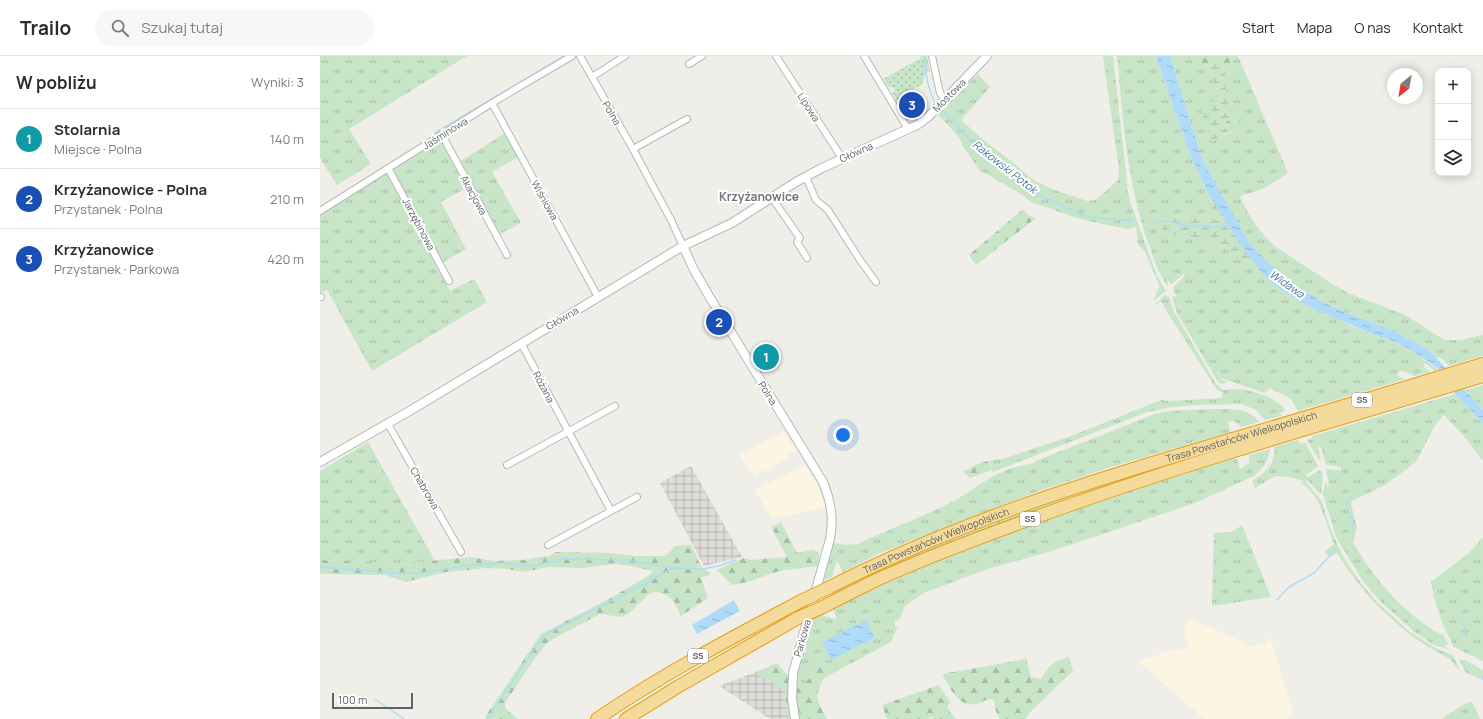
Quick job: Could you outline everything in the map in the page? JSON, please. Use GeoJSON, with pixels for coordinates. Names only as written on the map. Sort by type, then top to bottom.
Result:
{"type":"FeatureCollection","features":[{"type":"Feature","properties":{"kind":"highway","name":"Trasa Powstańców Wielkopolskich"},"geometry":{"type":"LineString","coordinates":[[626,719],[686,682],[798,618],[883,577],[1010,526],[1127,485],[1242,442],[1483,364]]}},
{"type":"Feature","properties":{"kind":"highway","name":"Trasa Powstańców Wielkopolskich"},"geometry":{"type":"LineString","coordinates":[[597,719],[701,655],[803,600],[870,566],[1008,510],[1123,471],[1242,442],[1483,376]]}},
{"type":"Feature","properties":{"kind":"street","name":"Jaśminowa"},"geometry":{"type":"LineString","coordinates":[[320,211],[492,103],[572,56]]}},
{"type":"Feature","properties":{"kind":"street","name":"Polna"},"geometry":{"type":"LineString","coordinates":[[580,56],[633,149],[671,220],[694,270],[708,296],[823,482],[830,501],[832,518],[830,539],[825,559]]}},
{"type":"Feature","properties":{"kind":"street"},"geometry":{"type":"LineString","coordinates":[[592,77],[625,56]]}},
{"type":"Feature","properties":{"kind":"street"},"geometry":{"type":"LineString","coordinates":[[689,64],[702,56]]}},
{"type":"Feature","properties":{"kind":"street","name":"Lipowa"},"geometry":{"type":"LineString","coordinates":[[776,56],[842,158]]}},
{"type":"Feature","properties":{"kind":"street"},"geometry":{"type":"LineString","coordinates":[[864,56],[908,129]]}},
{"type":"Feature","properties":{"kind":"street"},"geometry":{"type":"LineString","coordinates":[[932,56],[943,102]]}},
{"type":"Feature","properties":{"kind":"street","name":"Mostowa"},"geometry":{"type":"LineString","coordinates":[[908,129],[924,120],[987,56]]}},
{"type":"Feature","properties":{"kind":"street","name":"Wiśniowa"},"geometry":{"type":"LineString","coordinates":[[492,103],[598,297]]}},
{"type":"Feature","properties":{"kind":"street"},"geometry":{"type":"LineString","coordinates":[[633,149],[687,119]]}},
{"type":"Feature","properties":{"kind":"street","name":"Główna"},"geometry":{"type":"LineString","coordinates":[[320,462],[388,424],[683,246],[732,223],[806,177],[842,158],[908,129]]}},
{"type":"Feature","properties":{"kind":"street","name":"Akacjowa"},"geometry":{"type":"LineString","coordinates":[[442,135],[507,255]]}},
{"type":"Feature","properties":{"kind":"street","name":"Jarzębinowa"},"geometry":{"type":"LineString","coordinates":[[388,168],[449,281]]}},
{"type":"Feature","properties":{"kind":"street"},"geometry":{"type":"LineString","coordinates":[[806,177],[816,200],[828,210],[876,282]]}},
{"type":"Feature","properties":{"kind":"street"},"geometry":{"type":"LineString","coordinates":[[772,198],[800,238],[797,242],[807,258]]}},
{"type":"Feature","properties":{"kind":"street","name":"Różana"},"geometry":{"type":"LineString","coordinates":[[521,343],[611,511]]}},
{"type":"Feature","properties":{"kind":"street"},"geometry":{"type":"LineString","coordinates":[[507,465],[614,406]]}},
{"type":"Feature","properties":{"kind":"street","name":"Chabrowa"},"geometry":{"type":"LineString","coordinates":[[388,424],[461,552]]}},
{"type":"Feature","properties":{"kind":"street"},"geometry":{"type":"LineString","coordinates":[[548,545],[637,497]]}},
{"type":"Feature","properties":{"kind":"street","name":"Parkowa"},"geometry":{"type":"LineString","coordinates":[[795,719],[792,699],[793,673],[825,559]]}},
{"type":"Feature","properties":{"kind":"shaded area"},"geometry":{"type":"Polygon","coordinates":[[[784,431],[796,451],[786,455],[788,459],[755,476],[753,472],[749,471],[740,455],[784,431]]]}},
{"type":"Feature","properties":{"kind":"shaded area"},"geometry":{"type":"Polygon","coordinates":[[[805,465],[810,474],[809,475],[817,485],[825,507],[771,519],[755,489],[805,465]]]}},
{"type":"Feature","properties":{"kind":"shaded area"},"geometry":{"type":"Polygon","coordinates":[[[691,466],[742,557],[704,566],[660,483],[691,466]]]}},
{"type":"Feature","properties":{"kind":"shaded area"},"geometry":{"type":"Polygon","coordinates":[[[1189,618],[1251,646],[1265,644],[1270,637],[1293,712],[1288,719],[1204,719],[1138,661],[1173,650],[1189,648],[1184,633],[1189,618]]]}},
{"type":"Feature","properties":{"kind":"shaded area"},"geometry":{"type":"Polygon","coordinates":[[[756,672],[785,691],[788,719],[770,719],[719,686],[756,672]]]}},
{"type":"Feature","properties":{"kind":"green space"},"geometry":{"type":"Polygon","coordinates":[[[320,56],[467,56],[349,129],[371,164],[337,185],[320,158],[320,56]]]}},
{"type":"Feature","properties":{"kind":"green space"},"geometry":{"type":"Polygon","coordinates":[[[920,56],[927,56],[930,71],[925,74],[920,56]]]}},
{"type":"Feature","properties":{"kind":"green space"},"geometry":{"type":"Polygon","coordinates":[[[1103,56],[1113,56],[1128,192],[1131,204],[1157,276],[1166,291],[1153,301],[1159,287],[1158,282],[1145,252],[1138,244],[1136,227],[1127,229],[1080,219],[1031,202],[1018,192],[981,172],[962,145],[960,139],[938,115],[943,107],[947,108],[945,106],[978,74],[990,87],[961,120],[1035,181],[1052,189],[1087,201],[1096,200],[1118,180],[1119,170],[1103,56]]]}},
{"type":"Feature","properties":{"kind":"green space"},"geometry":{"type":"Polygon","coordinates":[[[1117,56],[1156,56],[1189,152],[1207,191],[1204,193],[1218,218],[1215,221],[1158,215],[1164,234],[1209,241],[1229,249],[1248,263],[1252,260],[1261,272],[1349,325],[1389,339],[1409,349],[1438,370],[1435,371],[1425,363],[1423,366],[1430,372],[1415,376],[1400,370],[1397,376],[1405,379],[1298,411],[1291,399],[1270,388],[1265,393],[1221,378],[1218,371],[1217,372],[1222,380],[1227,382],[1222,384],[1218,382],[1177,313],[1172,296],[1176,296],[1173,288],[1185,275],[1183,274],[1171,285],[1167,280],[1168,286],[1157,266],[1142,222],[1127,152],[1117,56]]]}},
{"type":"Feature","properties":{"kind":"green space"},"geometry":{"type":"Polygon","coordinates":[[[1170,56],[1198,56],[1201,65],[1205,67],[1210,62],[1217,98],[1211,142],[1237,129],[1238,114],[1235,115],[1226,92],[1225,74],[1229,74],[1232,56],[1238,56],[1288,173],[1266,187],[1240,196],[1255,224],[1270,242],[1348,293],[1405,315],[1443,340],[1460,340],[1483,335],[1483,356],[1449,366],[1440,357],[1437,358],[1426,348],[1392,330],[1320,301],[1290,281],[1266,261],[1248,240],[1203,161],[1170,56]]]}},
{"type":"Feature","properties":{"kind":"green space"},"geometry":{"type":"Polygon","coordinates":[[[1198,56],[1232,56],[1229,74],[1225,74],[1219,59],[1212,60],[1205,67],[1201,65],[1198,56]]]}},
{"type":"Feature","properties":{"kind":"green space"},"geometry":{"type":"Polygon","coordinates":[[[921,58],[925,74],[922,85],[913,89],[915,93],[908,97],[912,104],[903,106],[901,109],[892,92],[895,91],[893,87],[890,88],[883,79],[921,58]]]}},
{"type":"Feature","properties":{"kind":"green space"},"geometry":{"type":"Polygon","coordinates":[[[1219,59],[1225,74],[1226,92],[1235,115],[1224,124],[1224,128],[1229,132],[1211,142],[1201,109],[1217,98],[1210,62],[1212,60],[1219,59]]]}},
{"type":"Feature","properties":{"kind":"green space"},"geometry":{"type":"Polygon","coordinates":[[[1237,114],[1241,116],[1237,129],[1229,132],[1224,128],[1224,124],[1237,114]]]}},
{"type":"Feature","properties":{"kind":"green space"},"geometry":{"type":"Polygon","coordinates":[[[505,133],[518,157],[492,172],[521,223],[500,234],[461,161],[505,133]]]}},
{"type":"Feature","properties":{"kind":"green space"},"geometry":{"type":"Polygon","coordinates":[[[440,140],[466,188],[441,202],[466,249],[442,263],[392,170],[440,140]]]}},
{"type":"Feature","properties":{"kind":"green space"},"geometry":{"type":"Polygon","coordinates":[[[386,173],[450,291],[474,279],[487,302],[372,371],[327,290],[320,293],[320,215],[386,173]]]}},
{"type":"Feature","properties":{"kind":"green space"},"geometry":{"type":"Polygon","coordinates":[[[1207,191],[1252,260],[1248,263],[1229,249],[1209,241],[1164,234],[1158,215],[1215,221],[1217,218],[1204,193],[1207,191]]]}},
{"type":"Feature","properties":{"kind":"green space"},"geometry":{"type":"Polygon","coordinates":[[[1023,209],[1028,215],[1036,218],[976,265],[969,255],[1023,209]]]}},
{"type":"Feature","properties":{"kind":"green space"},"geometry":{"type":"Polygon","coordinates":[[[1165,295],[1169,297],[1173,310],[1216,384],[1224,390],[1242,389],[1256,392],[1270,398],[1285,410],[1280,413],[1282,416],[1265,420],[1256,410],[1242,404],[1173,407],[1147,412],[993,472],[989,461],[1006,458],[1071,436],[1161,400],[1170,401],[1222,398],[1223,392],[1217,390],[1161,301],[1156,305],[1155,304],[1165,295]]]}},
{"type":"Feature","properties":{"kind":"green space"},"geometry":{"type":"Polygon","coordinates":[[[1483,385],[1483,410],[1466,390],[1483,385]]]}},
{"type":"Feature","properties":{"kind":"green space"},"geometry":{"type":"Polygon","coordinates":[[[1455,394],[1483,424],[1483,461],[1463,435],[1444,415],[1435,425],[1416,462],[1385,485],[1352,501],[1351,504],[1357,528],[1353,542],[1361,556],[1390,594],[1426,626],[1440,634],[1443,634],[1449,646],[1446,644],[1444,646],[1451,650],[1434,645],[1417,634],[1382,603],[1362,580],[1336,537],[1323,494],[1326,481],[1327,486],[1329,486],[1326,469],[1341,470],[1341,467],[1326,465],[1321,447],[1318,447],[1321,463],[1307,440],[1312,438],[1312,436],[1455,394]]]}},
{"type":"Feature","properties":{"kind":"green space"},"geometry":{"type":"Polygon","coordinates":[[[1212,409],[1244,411],[1255,417],[1259,422],[1241,427],[1234,421],[1228,421],[1230,432],[1111,467],[1039,491],[878,554],[843,572],[838,562],[836,563],[832,577],[821,582],[833,544],[857,544],[940,508],[959,498],[993,476],[1011,468],[1034,463],[1038,460],[1155,414],[1170,411],[1212,409]]]}},
{"type":"Feature","properties":{"kind":"green space"},"geometry":{"type":"Polygon","coordinates":[[[1298,440],[1300,444],[1305,442],[1318,466],[1306,475],[1307,477],[1320,470],[1323,475],[1321,494],[1307,480],[1305,481],[1322,501],[1328,522],[1342,555],[1360,582],[1376,601],[1409,631],[1437,649],[1453,655],[1461,673],[1450,659],[1428,647],[1409,634],[1386,614],[1370,598],[1337,553],[1330,557],[1324,552],[1334,544],[1322,511],[1314,495],[1301,483],[1304,481],[1289,477],[1275,476],[1255,488],[1252,481],[1269,467],[1273,458],[1274,447],[1298,440]]]}},
{"type":"Feature","properties":{"kind":"green space"},"geometry":{"type":"Polygon","coordinates":[[[368,442],[435,561],[400,564],[320,560],[320,471],[368,442]]]}},
{"type":"Feature","properties":{"kind":"green space"},"geometry":{"type":"Polygon","coordinates":[[[1237,443],[1238,445],[832,598],[834,588],[953,535],[1027,507],[1237,443]]]}},
{"type":"Feature","properties":{"kind":"green space"},"geometry":{"type":"Polygon","coordinates":[[[1270,449],[1265,464],[1254,476],[1195,503],[1052,551],[984,570],[924,593],[905,606],[899,620],[895,621],[895,627],[900,629],[897,629],[891,642],[824,678],[826,672],[822,662],[805,684],[797,686],[794,683],[810,620],[821,615],[835,619],[837,618],[832,608],[962,550],[1061,512],[1174,476],[1184,475],[1187,472],[1229,459],[1237,459],[1240,469],[1249,463],[1249,455],[1270,449]]]}},
{"type":"Feature","properties":{"kind":"green space"},"geometry":{"type":"Polygon","coordinates":[[[988,461],[992,470],[970,478],[963,472],[977,464],[988,461]]]}},
{"type":"Feature","properties":{"kind":"green space"},"geometry":{"type":"Polygon","coordinates":[[[781,522],[797,553],[813,550],[819,553],[819,566],[784,570],[752,581],[732,585],[717,570],[743,558],[751,560],[787,557],[771,527],[781,522]]]}},
{"type":"Feature","properties":{"kind":"green space"},"geometry":{"type":"Polygon","coordinates":[[[1242,525],[1271,597],[1212,606],[1214,533],[1232,532],[1242,525]]]}},
{"type":"Feature","properties":{"kind":"green space"},"geometry":{"type":"Polygon","coordinates":[[[1483,537],[1483,661],[1454,647],[1443,625],[1431,582],[1470,552],[1483,537]]]}},
{"type":"Feature","properties":{"kind":"green space"},"geometry":{"type":"Polygon","coordinates":[[[691,545],[701,566],[711,575],[701,578],[708,598],[681,616],[674,602],[669,597],[662,593],[650,593],[628,614],[621,617],[600,614],[547,643],[505,703],[505,708],[518,719],[486,719],[485,717],[541,634],[614,596],[654,571],[616,564],[582,568],[547,567],[524,572],[487,568],[446,572],[406,582],[385,575],[320,574],[320,560],[400,564],[470,557],[494,561],[522,560],[549,556],[556,552],[665,556],[674,546],[691,545]]]}},
{"type":"Feature","properties":{"kind":"green space"},"geometry":{"type":"Polygon","coordinates":[[[1069,657],[1073,671],[1031,711],[1025,719],[1000,719],[996,711],[994,700],[989,699],[977,704],[965,703],[955,695],[942,674],[1026,659],[1031,677],[1041,679],[1052,664],[1069,657]]]}},
{"type":"Feature","properties":{"kind":"green space"},"geometry":{"type":"Polygon","coordinates":[[[1459,660],[1465,660],[1483,670],[1483,680],[1466,673],[1459,660]]]}},
{"type":"Feature","properties":{"kind":"green space"},"geometry":{"type":"Polygon","coordinates":[[[822,662],[827,672],[818,691],[818,700],[827,719],[788,719],[785,691],[756,672],[777,663],[797,686],[805,684],[822,662]]]}},
{"type":"Feature","properties":{"kind":"green space"},"geometry":{"type":"Polygon","coordinates":[[[939,685],[950,702],[947,708],[956,719],[933,719],[933,716],[928,719],[887,719],[882,705],[939,685]]]}},
{"type":"Feature","properties":{"kind":"green space"},"geometry":{"type":"Polygon","coordinates":[[[1471,702],[1480,719],[1441,719],[1466,703],[1471,702]]]}},
{"type":"Feature","properties":{"kind":"water","name":"Widawa"},"geometry":{"type":"Polygon","coordinates":[[[1156,56],[1170,56],[1203,161],[1248,240],[1266,261],[1290,281],[1320,301],[1392,330],[1426,348],[1483,410],[1483,424],[1455,394],[1439,370],[1430,363],[1409,349],[1389,339],[1377,336],[1307,306],[1276,286],[1261,272],[1239,243],[1207,191],[1189,152],[1156,56]]]}},
{"type":"Feature","properties":{"kind":"water"},"geometry":{"type":"Polygon","coordinates":[[[734,600],[740,611],[697,634],[692,625],[734,600]]]}},
{"type":"Feature","properties":{"kind":"water"},"geometry":{"type":"Polygon","coordinates":[[[865,620],[875,638],[831,660],[822,642],[865,620]]]}},
{"type":"Feature","properties":{"kind":"waterway"},"geometry":{"type":"LineString","coordinates":[[435,133],[564,56]]}},
{"type":"Feature","properties":{"kind":"waterway","name":"Rakowski Potok"},"geometry":{"type":"LineString","coordinates":[[924,56],[927,81],[936,104]]}},
{"type":"Feature","properties":{"kind":"waterway","name":"Rakowski Potok"},"geometry":{"type":"LineString","coordinates":[[940,108],[970,140],[1040,195],[1086,217],[1133,221]]}},
{"type":"Feature","properties":{"kind":"waterway","name":"Rakowski Potok"},"geometry":{"type":"LineString","coordinates":[[1156,222],[1169,221],[1187,226],[1218,227],[1229,225]]}},
{"type":"Feature","properties":{"kind":"waterway"},"geometry":{"type":"LineString","coordinates":[[1351,533],[1354,527],[1347,505],[1350,498],[1355,494]]}},
{"type":"Feature","properties":{"kind":"waterway"},"geometry":{"type":"LineString","coordinates":[[1277,600],[1289,587],[1314,573],[1336,549]]}},
{"type":"Feature","properties":{"kind":"waterway"},"geometry":{"type":"LineString","coordinates":[[320,567],[398,573],[422,573],[463,566],[503,563],[532,566],[562,559],[625,560],[673,568],[702,569],[736,560]]}},
{"type":"Feature","properties":{"kind":"waterway"},"geometry":{"type":"LineString","coordinates":[[487,719],[542,638],[550,632],[673,568]]}},
{"type":"Feature","properties":{"kind":"waterway"},"geometry":{"type":"LineString","coordinates":[[1462,620],[1467,639]]}},
{"type":"Feature","properties":{"kind":"waterway"},"geometry":{"type":"LineString","coordinates":[[375,699],[404,719]]}},
{"type":"Feature","properties":{"kind":"place","name":"Krzyżanowice"},"geometry":{"type":"Point","coordinates":[912,105]}},
{"type":"Feature","properties":{"kind":"place","name":"Krzyżanowice - Polna"},"geometry":{"type":"Point","coordinates":[719,322]}},
{"type":"Feature","properties":{"kind":"place","name":"Stolarnia"},"geometry":{"type":"Point","coordinates":[766,357]}},
{"type":"Feature","properties":{"kind":"district","name":"Krzyżanowice"},"geometry":{"type":"Point","coordinates":[759,197]}}]}
